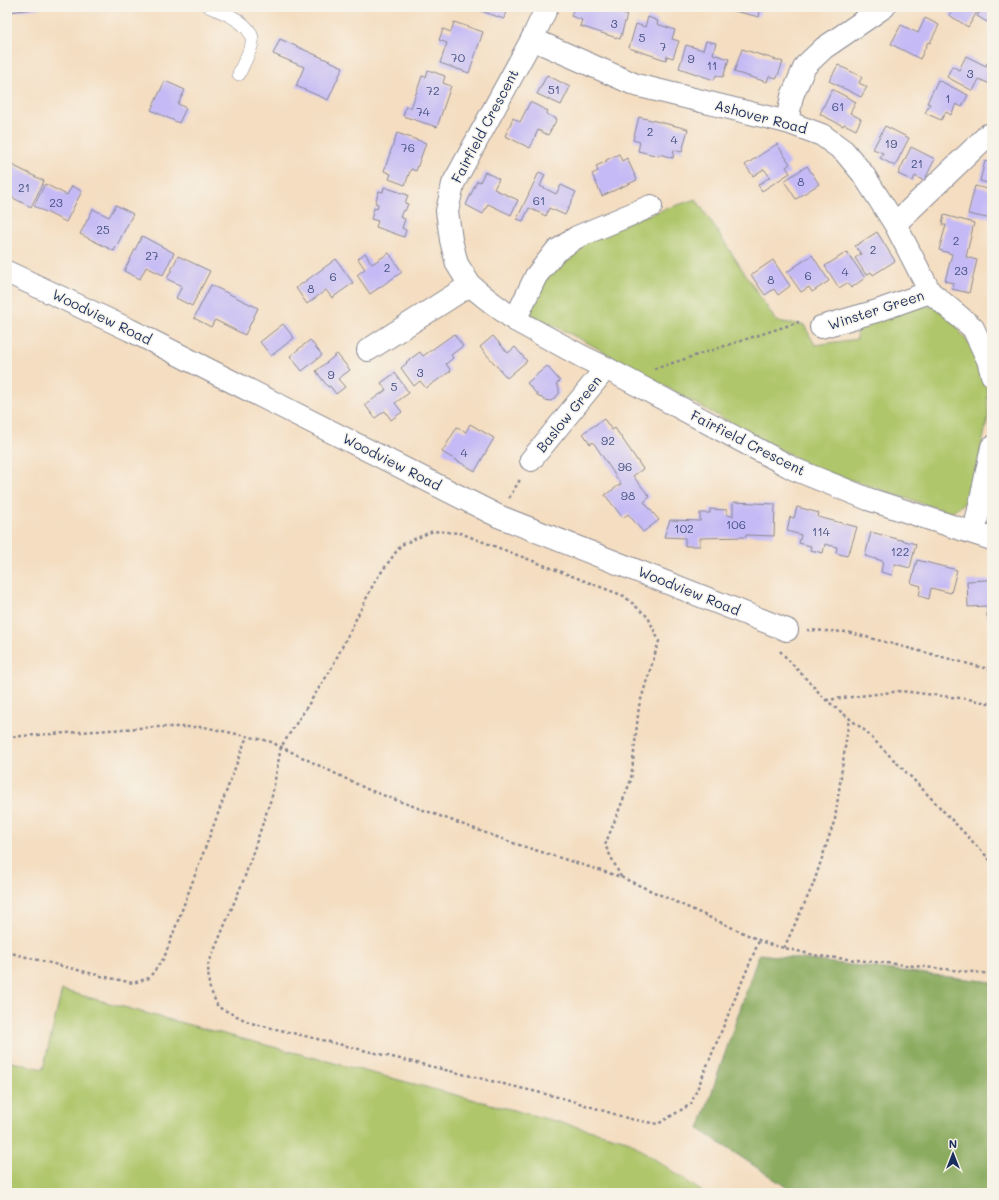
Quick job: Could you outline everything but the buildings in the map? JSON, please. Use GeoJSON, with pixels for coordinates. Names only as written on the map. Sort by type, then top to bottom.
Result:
{"type":"FeatureCollection","features":[{"type":"Feature","properties":{"kind":"street","name":"Fairfield Crescent"},"geometry":{"type":"LineString","coordinates":[[547,7],[532,39],[453,184],[447,211],[451,240],[457,264],[470,284],[487,299],[516,320],[794,469],[868,499],[983,536]]}},
{"type":"Feature","properties":{"kind":"street"},"geometry":{"type":"LineString","coordinates":[[788,122],[792,96],[805,66],[824,48],[877,9]]}},
{"type":"Feature","properties":{"kind":"street","name":"Ashover Road"},"geometry":{"type":"LineString","coordinates":[[532,39],[636,85],[788,122],[822,134],[844,151],[863,174],[895,224],[930,292],[973,328],[988,360],[992,375]]}},
{"type":"Feature","properties":{"kind":"street"},"geometry":{"type":"LineString","coordinates":[[895,224],[988,135]]}},
{"type":"Feature","properties":{"kind":"street"},"geometry":{"type":"LineString","coordinates":[[516,320],[536,276],[556,252],[577,237],[651,206]]}},
{"type":"Feature","properties":{"kind":"street","name":"Woodview Road"},"geometry":{"type":"LineString","coordinates":[[7,272],[130,330],[498,516],[787,630]]}},
{"type":"Feature","properties":{"kind":"street"},"geometry":{"type":"LineString","coordinates":[[368,350],[470,284]]}},
{"type":"Feature","properties":{"kind":"street","name":"Winster Green"},"geometry":{"type":"LineString","coordinates":[[821,327],[877,311],[930,292]]}},
{"type":"Feature","properties":{"kind":"street","name":"Baslow Green"},"geometry":{"type":"LineString","coordinates":[[531,460],[616,373]]}},
{"type":"Feature","properties":{"kind":"street"},"geometry":{"type":"LineString","coordinates":[[983,536],[992,448]]}},
{"type":"Feature","properties":{"kind":"lane"},"geometry":{"type":"LineString","coordinates":[[210,7],[239,21],[250,31],[252,42],[239,74]]}},
{"type":"Feature","properties":{"kind":"path"},"geometry":{"type":"LineString","coordinates":[[616,373],[815,317],[821,327]]}},
{"type":"Feature","properties":{"kind":"path"},"geometry":{"type":"LineString","coordinates":[[498,516],[531,460]]}},
{"type":"Feature","properties":{"kind":"path"},"geometry":{"type":"LineString","coordinates":[[621,877],[605,845],[631,780],[639,706],[659,641],[648,617],[624,596],[460,533],[433,531],[401,545],[376,581],[330,671],[281,747],[272,796],[244,879],[208,965],[209,986],[218,1007],[251,1023],[566,1099],[630,1119],[658,1124],[690,1104],[759,940]]}},
{"type":"Feature","properties":{"kind":"path"},"geometry":{"type":"LineString","coordinates":[[992,670],[847,632],[787,630],[776,646],[826,700],[864,730],[992,862]]}},
{"type":"Feature","properties":{"kind":"path"},"geometry":{"type":"LineString","coordinates":[[826,700],[901,690],[968,699],[992,704]]}},
{"type":"Feature","properties":{"kind":"path"},"geometry":{"type":"LineString","coordinates":[[784,948],[813,884],[835,819],[849,718]]}},
{"type":"Feature","properties":{"kind":"path"},"geometry":{"type":"LineString","coordinates":[[7,737],[154,727],[204,727],[269,741],[369,790],[516,844],[621,877],[768,944],[818,956],[992,974]]}},
{"type":"Feature","properties":{"kind":"path"},"geometry":{"type":"LineString","coordinates":[[7,952],[133,983],[150,978],[164,958],[247,736]]}},
{"type":"Feature","properties":{"kind":"green space"},"geometry":{"type":"Polygon","coordinates":[[[696,199],[776,321],[804,325],[815,345],[857,339],[858,323],[918,307],[935,306],[956,326],[974,351],[987,379],[988,417],[970,499],[951,513],[815,468],[738,427],[588,343],[525,311],[549,269],[583,242],[644,216],[696,199]]]}},
{"type":"Feature","properties":{"kind":"green space"},"geometry":{"type":"Polygon","coordinates":[[[759,954],[992,982],[992,1193],[795,1193],[699,1129],[759,954]]]}},
{"type":"Feature","properties":{"kind":"green space"},"geometry":{"type":"Polygon","coordinates":[[[62,990],[627,1140],[704,1193],[7,1193],[7,1061],[43,1069],[62,990]]]}}]}
